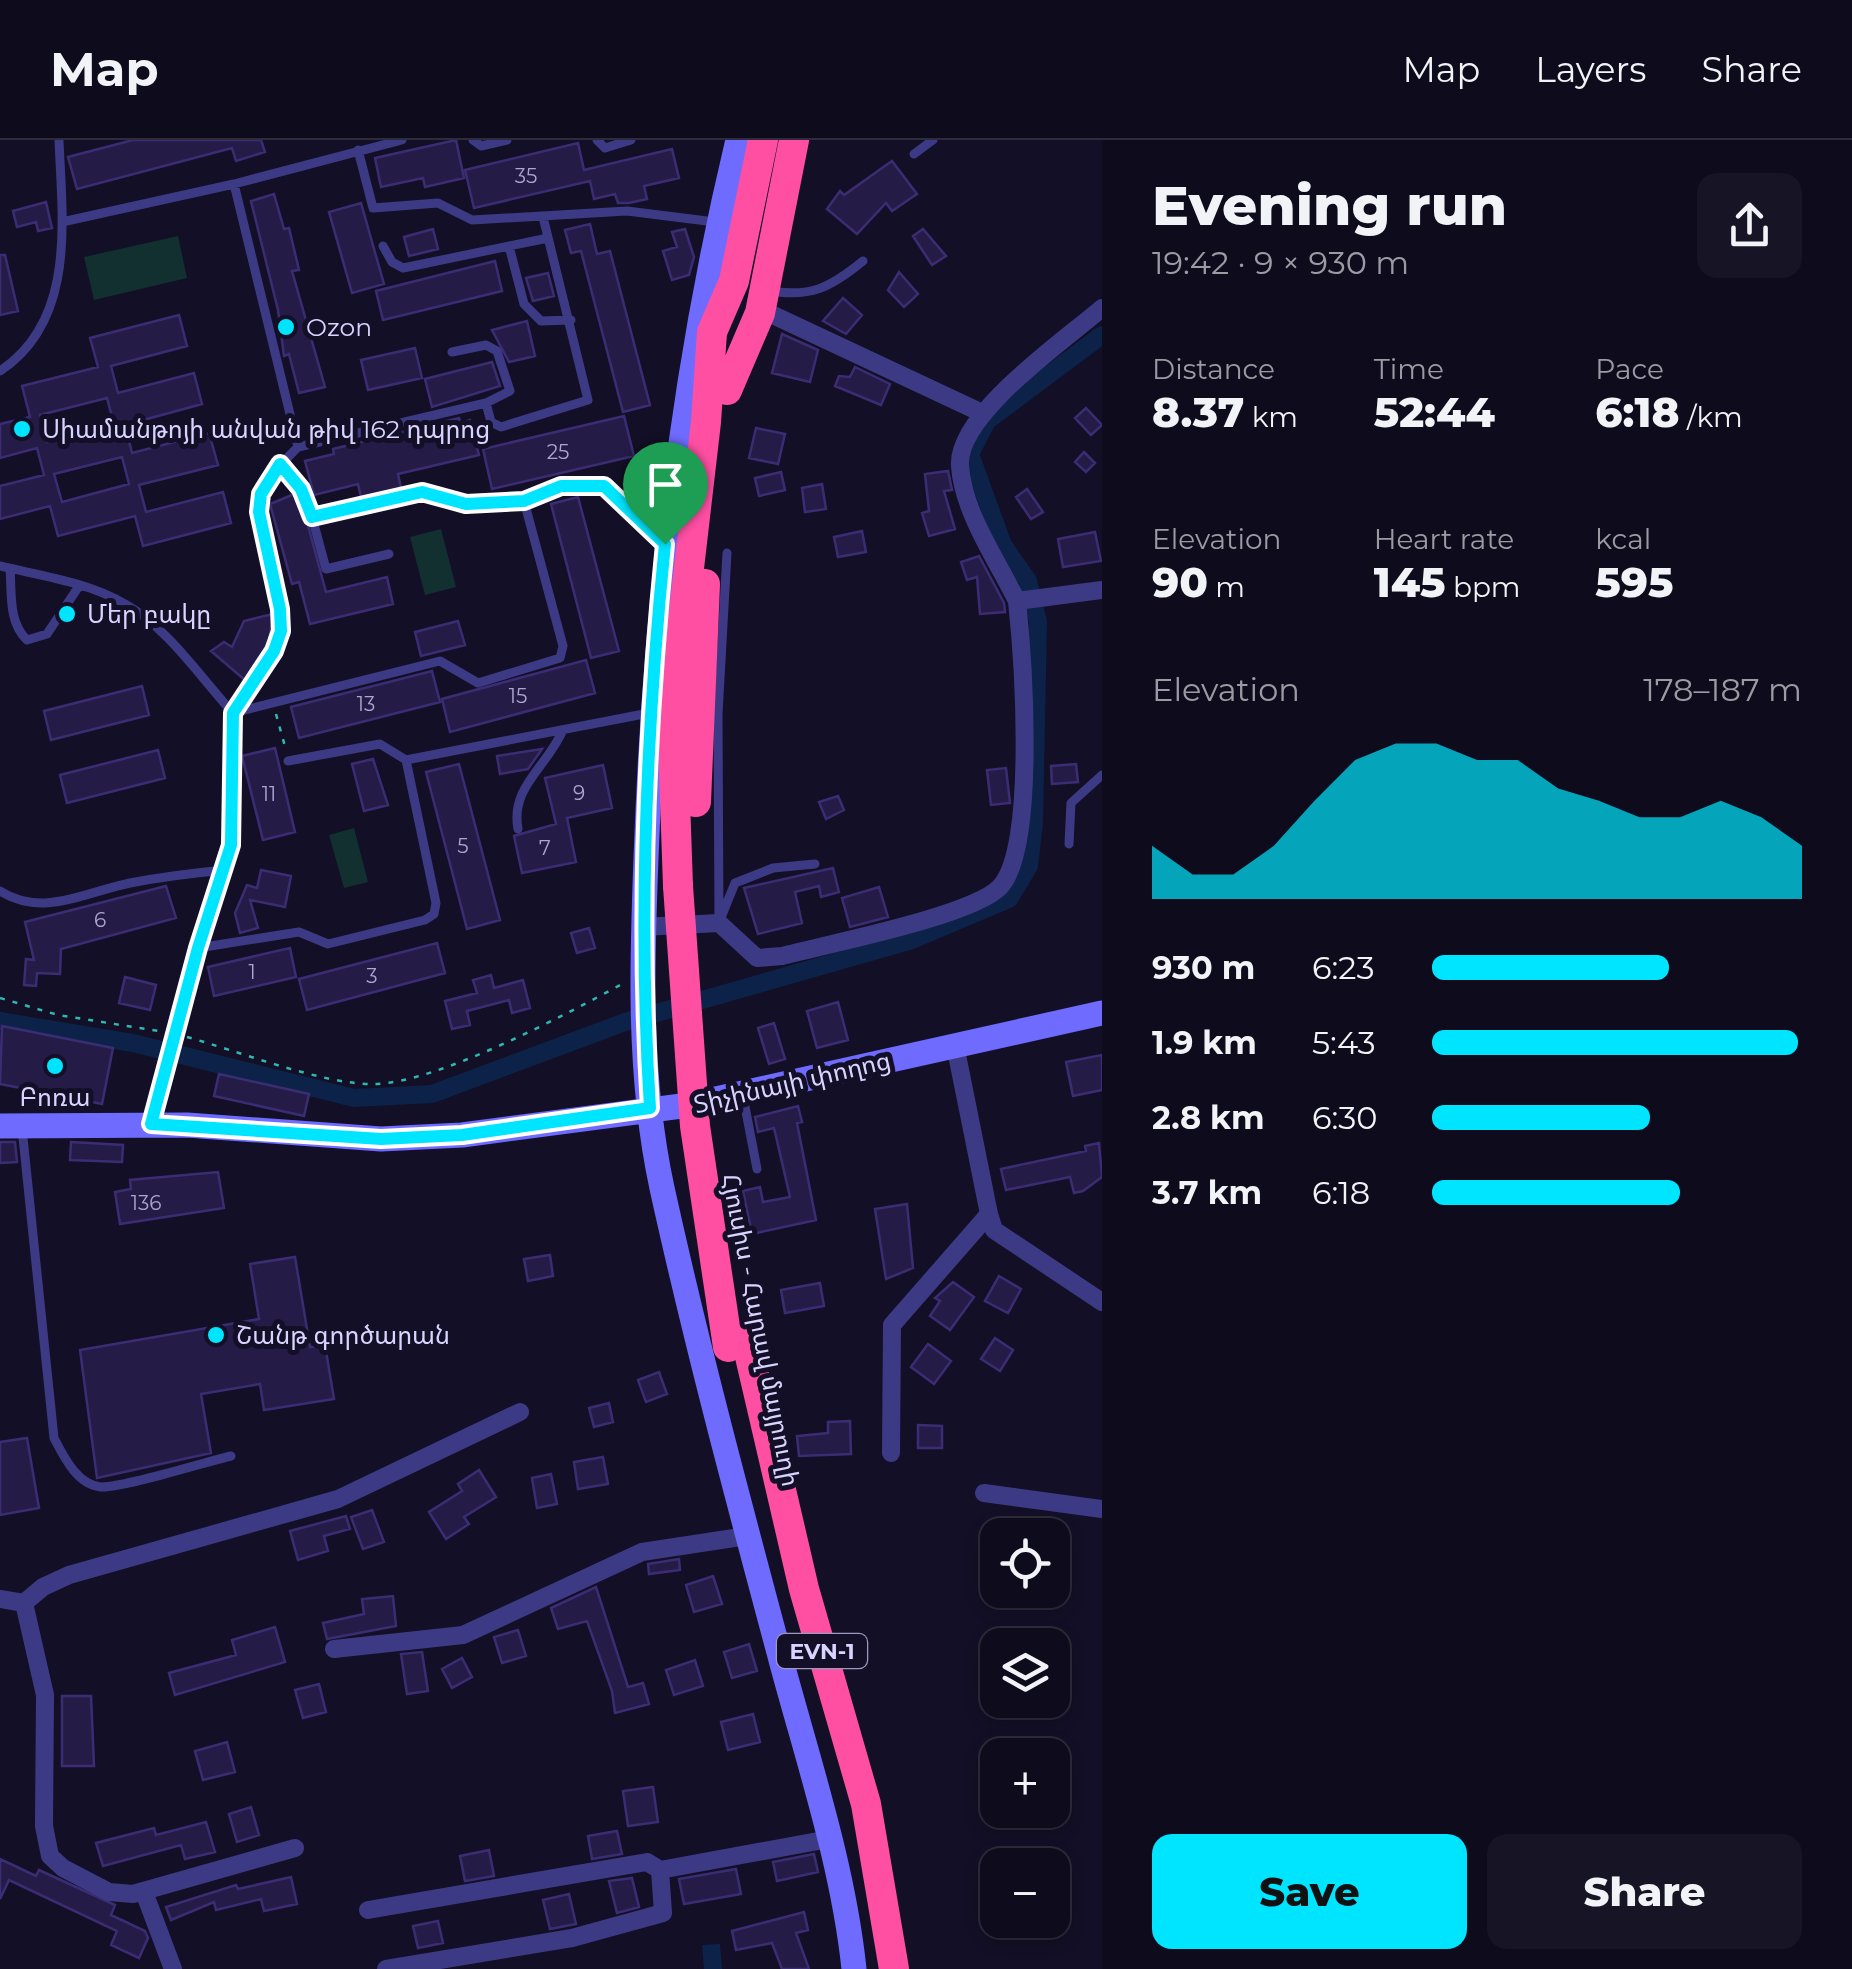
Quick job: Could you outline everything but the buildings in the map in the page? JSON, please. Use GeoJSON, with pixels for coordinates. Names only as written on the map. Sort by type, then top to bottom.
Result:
{"type":"FeatureCollection","features":[{"type":"Feature","properties":{"kind":"highway","name":"Հյուսիս - Հարավ մայրուղի"},"geometry":{"type":"LineString","coordinates":[[763,140],[715,295],[706,422],[672,714],[689,886],[698,1159],[736,1341],[766,1516],[849,1814],[876,1969]]}},
{"type":"Feature","properties":{"kind":"highway","name":"Հյուսիս - Հարավ մայրուղի"},"geometry":{"type":"LineString","coordinates":[[727,390],[768,302],[794,140]]}},
{"type":"Feature","properties":{"kind":"highway","name":"Հյուսիս - Հարավ մայրուղի"},"geometry":{"type":"LineString","coordinates":[[689,886],[711,517],[727,390],[715,295]]}},
{"type":"Feature","properties":{"kind":"highway","name":"Հյուսիս - Հարավ մայրուղի"},"geometry":{"type":"LineString","coordinates":[[736,1341],[866,1804],[894,1969]]}},
{"type":"Feature","properties":{"kind":"main road","name":"EVN-1"},"geometry":{"type":"LineString","coordinates":[[715,295],[718,222],[738,140]]}},
{"type":"Feature","properties":{"kind":"main road"},"geometry":{"type":"LineString","coordinates":[[715,295],[688,379],[665,544],[650,713],[642,927],[650,1108],[661,1185],[722,1445],[829,1839],[854,1969]]}},
{"type":"Feature","properties":{"kind":"main road","name":"Տիչինայի փողոց"},"geometry":{"type":"LineString","coordinates":[[11,1126],[151,1124],[381,1139],[462,1135],[689,1106],[1102,1013]]}},
{"type":"Feature","properties":{"kind":"street"},"geometry":{"type":"LineString","coordinates":[[768,302],[982,413]]}},
{"type":"Feature","properties":{"kind":"street"},"geometry":{"type":"LineString","coordinates":[[642,927],[719,923],[757,958],[782,956],[952,910],[998,890],[1009,874],[1020,836],[1024,674],[1021,601],[966,496],[959,462],[966,437],[982,413],[1102,308]]}},
{"type":"Feature","properties":{"kind":"street"},"geometry":{"type":"LineString","coordinates":[[1021,601],[1102,590]]}},
{"type":"Feature","properties":{"kind":"street"},"geometry":{"type":"LineString","coordinates":[[955,1045],[994,1230],[1102,1302]]}},
{"type":"Feature","properties":{"kind":"street"},"geometry":{"type":"LineString","coordinates":[[891,1452],[892,1325],[989,1214]]}},
{"type":"Feature","properties":{"kind":"street"},"geometry":{"type":"LineString","coordinates":[[0,1600],[24,1603],[43,1587],[69,1575],[338,1499],[520,1412]]}},
{"type":"Feature","properties":{"kind":"street"},"geometry":{"type":"LineString","coordinates":[[984,1493],[1102,1508]]}},
{"type":"Feature","properties":{"kind":"street"},"geometry":{"type":"LineString","coordinates":[[334,1650],[463,1635],[642,1552],[748,1536]]}},
{"type":"Feature","properties":{"kind":"street"},"geometry":{"type":"LineString","coordinates":[[24,1603],[44,1695],[44,1826],[50,1856],[108,1892],[144,1892],[295,1848]]}},
{"type":"Feature","properties":{"kind":"street"},"geometry":{"type":"LineString","coordinates":[[368,1910],[648,1862],[660,1870],[829,1839]]}},
{"type":"Feature","properties":{"kind":"street"},"geometry":{"type":"LineString","coordinates":[[386,1969],[572,1938],[662,1913],[660,1870]]}},
{"type":"Feature","properties":{"kind":"street"},"geometry":{"type":"LineString","coordinates":[[144,1892],[173,1969]]}},
{"type":"Feature","properties":{"kind":"lane"},"geometry":{"type":"LineString","coordinates":[[0,371],[34,339],[52,308],[59,274],[62,222],[59,140]]}},
{"type":"Feature","properties":{"kind":"lane"},"geometry":{"type":"LineString","coordinates":[[62,222],[234,184],[402,140]]}},
{"type":"Feature","properties":{"kind":"lane"},"geometry":{"type":"LineString","coordinates":[[473,140],[481,146],[507,140]]}},
{"type":"Feature","properties":{"kind":"lane"},"geometry":{"type":"LineString","coordinates":[[597,140],[605,148],[631,140]]}},
{"type":"Feature","properties":{"kind":"lane"},"geometry":{"type":"LineString","coordinates":[[914,154],[933,140]]}},
{"type":"Feature","properties":{"kind":"lane"},"geometry":{"type":"LineString","coordinates":[[358,150],[373,208],[438,203],[472,220],[626,210],[718,222]]}},
{"type":"Feature","properties":{"kind":"lane"},"geometry":{"type":"LineString","coordinates":[[234,184],[298,446]]}},
{"type":"Feature","properties":{"kind":"lane"},"geometry":{"type":"LineString","coordinates":[[486,403],[491,422],[501,426],[588,400],[543,217]]}},
{"type":"Feature","properties":{"kind":"lane"},"geometry":{"type":"LineString","coordinates":[[383,246],[392,262],[402,268],[548,238]]}},
{"type":"Feature","properties":{"kind":"lane"},"geometry":{"type":"LineString","coordinates":[[509,246],[524,304],[541,321],[571,320]]}},
{"type":"Feature","properties":{"kind":"lane"},"geometry":{"type":"LineString","coordinates":[[715,295],[768,302],[828,290],[864,261]]}},
{"type":"Feature","properties":{"kind":"lane"},"geometry":{"type":"LineString","coordinates":[[151,1124],[172,1038],[231,845],[233,713],[274,651],[281,631],[280,609],[259,512],[261,494],[280,464],[298,446],[486,403],[510,390],[497,351],[486,345],[452,352]]}},
{"type":"Feature","properties":{"kind":"lane"},"geometry":{"type":"LineString","coordinates":[[389,554],[326,569],[312,517],[422,492],[466,504],[524,501],[561,486],[604,486],[665,544]]}},
{"type":"Feature","properties":{"kind":"lane"},"geometry":{"type":"LineString","coordinates":[[233,713],[440,661],[478,682],[560,658],[563,646],[524,501]]}},
{"type":"Feature","properties":{"kind":"lane"},"geometry":{"type":"LineString","coordinates":[[719,923],[718,714],[727,553]]}},
{"type":"Feature","properties":{"kind":"lane"},"geometry":{"type":"LineString","coordinates":[[79,586],[48,634],[27,640],[18,631],[5,567],[79,586],[127,605],[153,625],[233,713]]}},
{"type":"Feature","properties":{"kind":"lane"},"geometry":{"type":"LineString","coordinates":[[288,761],[380,744],[406,760],[650,713]]}},
{"type":"Feature","properties":{"kind":"lane"},"geometry":{"type":"LineString","coordinates":[[518,830],[514,811],[520,791],[552,757],[563,730]]}},
{"type":"Feature","properties":{"kind":"lane"},"geometry":{"type":"LineString","coordinates":[[198,948],[299,932],[328,944],[434,914],[436,903],[406,760]]}},
{"type":"Feature","properties":{"kind":"lane"},"geometry":{"type":"LineString","coordinates":[[1068,844],[1071,803],[1102,775]]}},
{"type":"Feature","properties":{"kind":"lane"},"geometry":{"type":"LineString","coordinates":[[719,923],[735,883],[773,868],[815,864]]}},
{"type":"Feature","properties":{"kind":"lane"},"geometry":{"type":"LineString","coordinates":[[0,891],[19,903],[44,905],[129,883],[225,870]]}},
{"type":"Feature","properties":{"kind":"lane"},"geometry":{"type":"LineString","coordinates":[[742,1093],[757,1169]]}},
{"type":"Feature","properties":{"kind":"lane"},"geometry":{"type":"LineString","coordinates":[[11,1126],[54,1438],[64,1457],[77,1476],[100,1487],[231,1456]]}},
{"type":"Feature","properties":{"kind":"path"},"geometry":{"type":"LineString","coordinates":[[280,464],[301,489],[312,517]]}},
{"type":"Feature","properties":{"kind":"path"},"geometry":{"type":"LineString","coordinates":[[273,701],[288,761]]}},
{"type":"Feature","properties":{"kind":"path"},"geometry":{"type":"LineString","coordinates":[[0,998],[58,1015],[345,1080],[390,1082],[544,1026],[643,979]]}},
{"type":"Feature","properties":{"kind":"green space"},"geometry":{"type":"Polygon","coordinates":[[[178,236],[187,278],[94,300],[84,257],[178,236]]]}},
{"type":"Feature","properties":{"kind":"green space"},"geometry":{"type":"Polygon","coordinates":[[[441,529],[456,587],[425,595],[410,537],[441,529]]]}},
{"type":"Feature","properties":{"kind":"green space"},"geometry":{"type":"Polygon","coordinates":[[[354,828],[368,882],[344,888],[329,835],[354,828]]]}},
{"type":"Feature","properties":{"kind":"water"},"geometry":{"type":"Polygon","coordinates":[[[720,1944],[722,1969],[704,1969],[702,1945],[720,1944]]]}},
{"type":"Feature","properties":{"kind":"waterway"},"geometry":{"type":"LineString","coordinates":[[0,1021],[133,1043],[354,1098],[432,1094],[625,1022],[912,940],[1009,899],[1029,866],[1034,823],[1038,622],[1028,581],[1003,545],[970,454],[987,421],[1102,335]]}},
{"type":"Feature","properties":{"kind":"place","name":"Ozon"},"geometry":{"type":"Point","coordinates":[286,327]}},
{"type":"Feature","properties":{"kind":"place","name":"Սիամանթոյի անվան թիվ 162 դպրոց"},"geometry":{"type":"Point","coordinates":[22,429]}},
{"type":"Feature","properties":{"kind":"place","name":"Մեր բակը"},"geometry":{"type":"Point","coordinates":[67,614]}},
{"type":"Feature","properties":{"kind":"place","name":"Բոռա"},"geometry":{"type":"Point","coordinates":[55,1066]}},
{"type":"Feature","properties":{"kind":"place","name":"Շանթ գործարան"},"geometry":{"type":"Point","coordinates":[216,1335]}},
{"type":"Feature","properties":{"kind":"route"},"geometry":{"type":"LineString","coordinates":[[280,464],[301,489],[312,517],[422,492],[466,504],[524,501],[561,486],[604,486],[665,544],[650,713],[642,927],[650,1108],[462,1135],[381,1139],[151,1124],[171,1042],[231,845],[233,713],[274,651],[281,631],[280,609],[259,512],[268,477],[280,464]]}}]}
